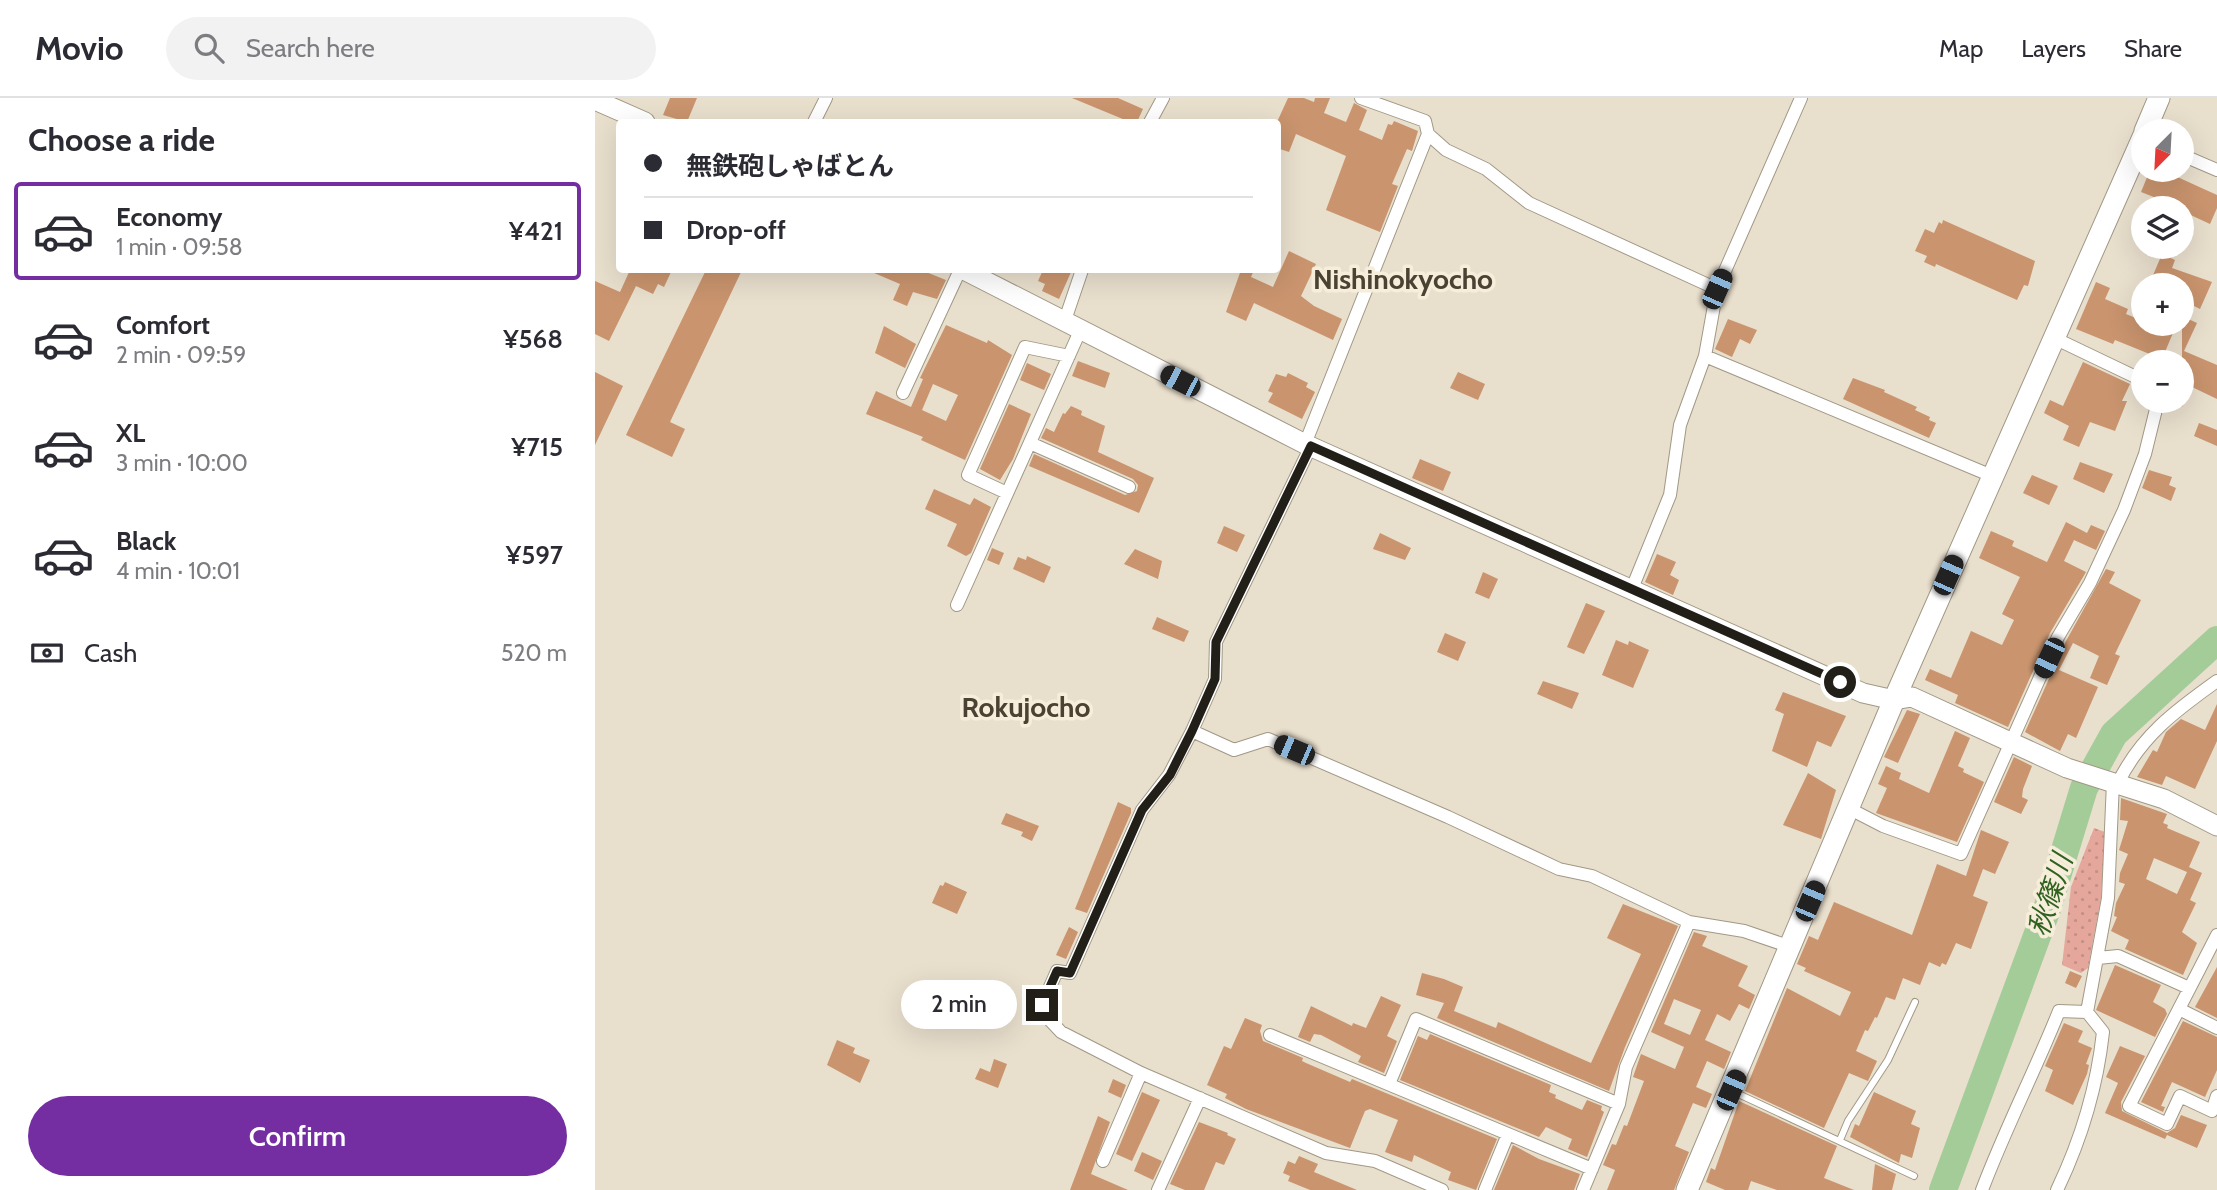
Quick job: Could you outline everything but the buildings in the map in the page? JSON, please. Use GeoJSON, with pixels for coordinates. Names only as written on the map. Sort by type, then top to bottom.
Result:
{"type":"FeatureCollection","features":[{"type":"Feature","properties":{"kind":"main road"},"geometry":{"type":"LineString","coordinates":[[2151,119],[2159,98]]}},
{"type":"Feature","properties":{"kind":"main road"},"geometry":{"type":"LineString","coordinates":[[595,100],[638,119]]}},
{"type":"Feature","properties":{"kind":"main road"},"geometry":{"type":"LineString","coordinates":[[1687,1190],[1894,700],[2052,337],[2131,164]]}},
{"type":"Feature","properties":{"kind":"main road"},"geometry":{"type":"LineString","coordinates":[[968,273],[1308,445],[1631,591],[1863,693],[1894,700],[1912,697],[2067,768],[2164,799],[2217,826]]}},
{"type":"Feature","properties":{"kind":"street"},"geometry":{"type":"LineString","coordinates":[[816,119],[826,98]]}},
{"type":"Feature","properties":{"kind":"street"},"geometry":{"type":"LineString","coordinates":[[1361,98],[1425,121],[1428,134],[1308,445],[1216,642],[1215,679],[1192,731],[1170,775],[1142,810],[1070,973],[1057,971],[1042,1005],[1044,1014],[1061,1032],[1142,1073],[1327,1153],[1375,1161],[1442,1190]]}},
{"type":"Feature","properties":{"kind":"street"},"geometry":{"type":"LineString","coordinates":[[1631,591],[1670,495],[1680,425],[1705,356],[1717,289],[1801,98]]}},
{"type":"Feature","properties":{"kind":"street"},"geometry":{"type":"LineString","coordinates":[[1151,119],[1159,99]]}},
{"type":"Feature","properties":{"kind":"street"},"geometry":{"type":"LineString","coordinates":[[1428,134],[1446,150],[1486,169],[1529,203],[1717,289]]}},
{"type":"Feature","properties":{"kind":"street"},"geometry":{"type":"LineString","coordinates":[[2195,161],[2217,170]]}},
{"type":"Feature","properties":{"kind":"street"},"geometry":{"type":"LineString","coordinates":[[903,393],[961,273]]}},
{"type":"Feature","properties":{"kind":"street"},"geometry":{"type":"LineString","coordinates":[[957,605],[1069,356],[1081,273]]}},
{"type":"Feature","properties":{"kind":"street"},"geometry":{"type":"LineString","coordinates":[[2052,337],[2131,375]]}},
{"type":"Feature","properties":{"kind":"street"},"geometry":{"type":"LineString","coordinates":[[1007,493],[968,475],[1025,347],[1069,356]]}},
{"type":"Feature","properties":{"kind":"street"},"geometry":{"type":"LineString","coordinates":[[1705,356],[1992,475]]}},
{"type":"Feature","properties":{"kind":"street"},"geometry":{"type":"LineString","coordinates":[[1850,808],[1883,826],[1961,854],[2059,637],[2090,583],[2125,510],[2145,454],[2155,413]]}},
{"type":"Feature","properties":{"kind":"street"},"geometry":{"type":"LineString","coordinates":[[1030,443],[1129,487]]}},
{"type":"Feature","properties":{"kind":"street"},"geometry":{"type":"LineString","coordinates":[[2087,1012],[2108,898],[2113,782],[2117,783],[2139,745],[2160,723],[2217,681]]}},
{"type":"Feature","properties":{"kind":"street"},"geometry":{"type":"LineString","coordinates":[[1192,731],[1234,750],[1268,739],[1448,817],[1559,869],[1592,876],[1689,922],[1744,930],[1791,947]]}},
{"type":"Feature","properties":{"kind":"street"},"geometry":{"type":"LineString","coordinates":[[1583,1190],[1619,1104],[1626,1068],[1689,922]]}},
{"type":"Feature","properties":{"kind":"street"},"geometry":{"type":"LineString","coordinates":[[2217,935],[2129,1106],[2167,1124],[2180,1096],[2212,1111],[2217,1097]]}},
{"type":"Feature","properties":{"kind":"street"},"geometry":{"type":"LineString","coordinates":[[2098,958],[2118,956],[2189,988]]}},
{"type":"Feature","properties":{"kind":"street"},"geometry":{"type":"LineString","coordinates":[[2179,1009],[2217,1028]]}},
{"type":"Feature","properties":{"kind":"street"},"geometry":{"type":"LineString","coordinates":[[1982,1190],[2009,1119],[2034,1073],[2059,1011],[2087,1012],[2103,1031],[2100,1060],[2087,1115],[2057,1190]]}},
{"type":"Feature","properties":{"kind":"street"},"geometry":{"type":"LineString","coordinates":[[1389,1084],[1416,1019],[1619,1104]]}},
{"type":"Feature","properties":{"kind":"street"},"geometry":{"type":"LineString","coordinates":[[1270,1035],[1592,1169]]}},
{"type":"Feature","properties":{"kind":"street"},"geometry":{"type":"LineString","coordinates":[[1103,1161],[1142,1073]]}},
{"type":"Feature","properties":{"kind":"street"},"geometry":{"type":"LineString","coordinates":[[1160,1189],[1200,1098]]}},
{"type":"Feature","properties":{"kind":"street"},"geometry":{"type":"LineString","coordinates":[[1485,1190],[1509,1135]]}},
{"type":"Feature","properties":{"kind":"lane"},"geometry":{"type":"LineString","coordinates":[[1840,1140],[1848,1121],[1888,1060],[1915,1002]]}},
{"type":"Feature","properties":{"kind":"lane"},"geometry":{"type":"LineString","coordinates":[[1731,1090],[1914,1176]]}},
{"type":"Feature","properties":{"kind":"shaded area"},"geometry":{"type":"Polygon","coordinates":[[[2094,828],[2105,832],[2101,898],[2088,968],[2081,973],[2062,965],[2071,887],[2094,828]]]}},
{"type":"Feature","properties":{"kind":"waterway","name":"秋篠川"},"geometry":{"type":"LineString","coordinates":[[1943,1190],[2047,909],[2084,788],[2114,734],[2217,640]]}},
{"type":"Feature","properties":{"kind":"district","name":"Nishinokyocho"},"geometry":{"type":"Point","coordinates":[1403,279]}},
{"type":"Feature","properties":{"kind":"district","name":"Rokujocho"},"geometry":{"type":"Point","coordinates":[1026,707]}},
{"type":"Feature","properties":{"kind":"route"},"geometry":{"type":"LineString","coordinates":[[1042,1005],[1057,971],[1070,973],[1142,810],[1170,775],[1192,731],[1215,679],[1216,642],[1311,446],[1384,481],[1840,682]]}}]}
